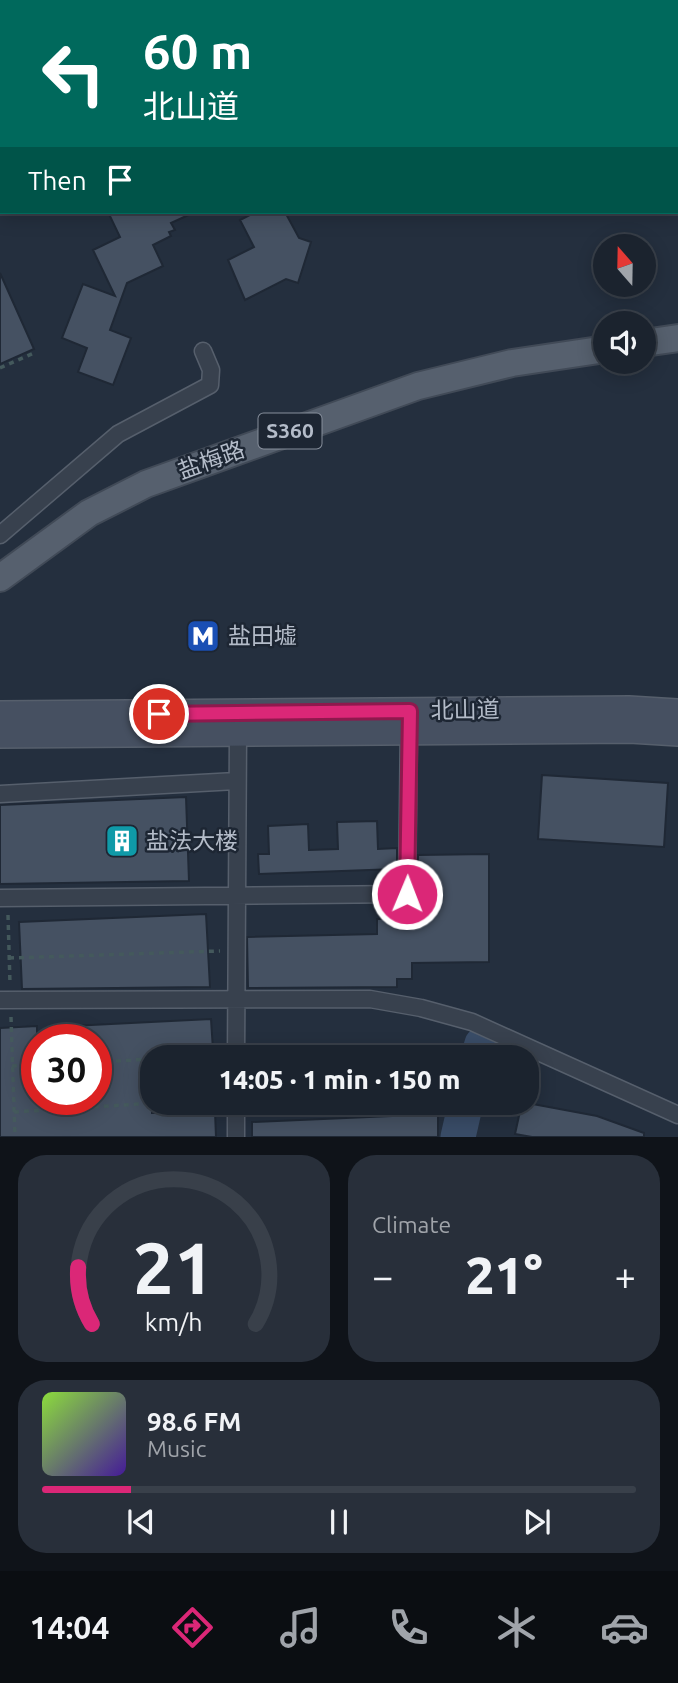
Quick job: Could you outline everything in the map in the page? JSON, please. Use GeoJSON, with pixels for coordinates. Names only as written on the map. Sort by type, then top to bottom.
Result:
{"type":"FeatureCollection","features":[{"type":"Feature","properties":{"kind":"main road"},"geometry":{"type":"LineString","coordinates":[[656,341],[678,338]]}},
{"type":"Feature","properties":{"kind":"main road","name":"盐梅路"},"geometry":{"type":"LineString","coordinates":[[0,578],[89,513],[146,484],[429,383],[512,363],[593,351]]}},
{"type":"Feature","properties":{"kind":"main road","name":"北山道"},"geometry":{"type":"LineString","coordinates":[[0,736],[238,735],[629,708],[678,711]]}},
{"type":"Feature","properties":{"kind":"main road","name":"北山道"},"geometry":{"type":"LineString","coordinates":[[0,713],[409,722],[678,734]]}},
{"type":"Feature","properties":{"kind":"street"},"geometry":{"type":"LineString","coordinates":[[0,535],[118,434],[210,385],[211,370],[203,351]]}},
{"type":"Feature","properties":{"kind":"street"},"geometry":{"type":"LineString","coordinates":[[0,898],[407,894],[409,722]]}},
{"type":"Feature","properties":{"kind":"street"},"geometry":{"type":"LineString","coordinates":[[236,1045],[238,735]]}},
{"type":"Feature","properties":{"kind":"street"},"geometry":{"type":"LineString","coordinates":[[0,794],[236,781]]}},
{"type":"Feature","properties":{"kind":"street"},"geometry":{"type":"LineString","coordinates":[[0,1000],[370,999],[421,1007],[472,1021],[678,1115]]}},
{"type":"Feature","properties":{"kind":"street"},"geometry":{"type":"LineString","coordinates":[[236,1115],[236,1137]]}},
{"type":"Feature","properties":{"kind":"path"},"geometry":{"type":"LineString","coordinates":[[0,368],[36,352]]}},
{"type":"Feature","properties":{"kind":"path"},"geometry":{"type":"LineString","coordinates":[[9,958],[236,950]]}},
{"type":"Feature","properties":{"kind":"path"},"geometry":{"type":"LineString","coordinates":[[112,1061],[140,1060]]}},
{"type":"Feature","properties":{"kind":"path"},"geometry":{"type":"LineString","coordinates":[[12,1066],[21,1066]]}},
{"type":"Feature","properties":{"kind":"path"},"geometry":{"type":"LineString","coordinates":[[14,1111],[140,1104]]}},
{"type":"Feature","properties":{"kind":"building"},"geometry":{"type":"Polygon","coordinates":[[[109,214],[191,214],[171,223],[175,230],[169,232],[171,236],[153,245],[163,266],[127,283],[110,330],[131,338],[113,385],[78,372],[87,348],[62,338],[83,284],[115,296],[93,250],[120,237],[109,214]]]}},
{"type":"Feature","properties":{"kind":"building"},"geometry":{"type":"Polygon","coordinates":[[[252,214],[286,214],[299,238],[311,242],[298,283],[286,279],[245,300],[228,260],[254,247],[240,220],[252,214]]]}},
{"type":"Feature","properties":{"kind":"building"},"geometry":{"type":"Polygon","coordinates":[[[0,273],[34,349],[0,364],[0,273]]]}},
{"type":"Feature","properties":{"kind":"building"},"geometry":{"type":"Polygon","coordinates":[[[542,775],[668,783],[664,847],[538,839],[542,775]]]}},
{"type":"Feature","properties":{"kind":"building","name":"盐法大楼"},"geometry":{"type":"Polygon","coordinates":[[[186,797],[189,881],[0,884],[0,805],[186,797]]]}},
{"type":"Feature","properties":{"kind":"building"},"geometry":{"type":"Polygon","coordinates":[[[377,821],[378,849],[397,848],[397,869],[259,874],[258,854],[269,854],[268,826],[308,824],[309,850],[338,849],[337,822],[377,821]]]}},
{"type":"Feature","properties":{"kind":"building"},"geometry":{"type":"Polygon","coordinates":[[[489,854],[489,962],[412,963],[412,979],[397,979],[397,987],[248,988],[247,937],[377,934],[377,919],[417,918],[418,855],[489,854]]]}},
{"type":"Feature","properties":{"kind":"building"},"geometry":{"type":"Polygon","coordinates":[[[206,914],[210,987],[22,989],[19,922],[206,914]]]}},
{"type":"Feature","properties":{"kind":"building"},"geometry":{"type":"Polygon","coordinates":[[[211,1019],[213,1045],[140,1045],[140,1115],[215,1115],[216,1137],[0,1137],[0,1028],[21,1027],[21,1115],[112,1115],[111,1024],[211,1019]]]}},
{"type":"Feature","properties":{"kind":"building"},"geometry":{"type":"Polygon","coordinates":[[[539,1105],[597,1116],[644,1133],[644,1137],[532,1137],[515,1134],[519,1115],[539,1115],[539,1105]]]}},
{"type":"Feature","properties":{"kind":"building"},"geometry":{"type":"Polygon","coordinates":[[[438,1115],[438,1137],[252,1137],[252,1122],[438,1115]]]}},
{"type":"Feature","properties":{"kind":"waterway"},"geometry":{"type":"LineString","coordinates":[[458,1137],[463,1115]]}},
{"type":"Feature","properties":{"kind":"place","name":"盐田墟"},"geometry":{"type":"Point","coordinates":[203,636]}},
{"type":"Feature","properties":{"kind":"place","name":"盐法大楼"},"geometry":{"type":"Point","coordinates":[122,841]}},
{"type":"Feature","properties":{"kind":"route"},"geometry":{"type":"LineString","coordinates":[[159,714],[410,711],[407,894]]}}]}
